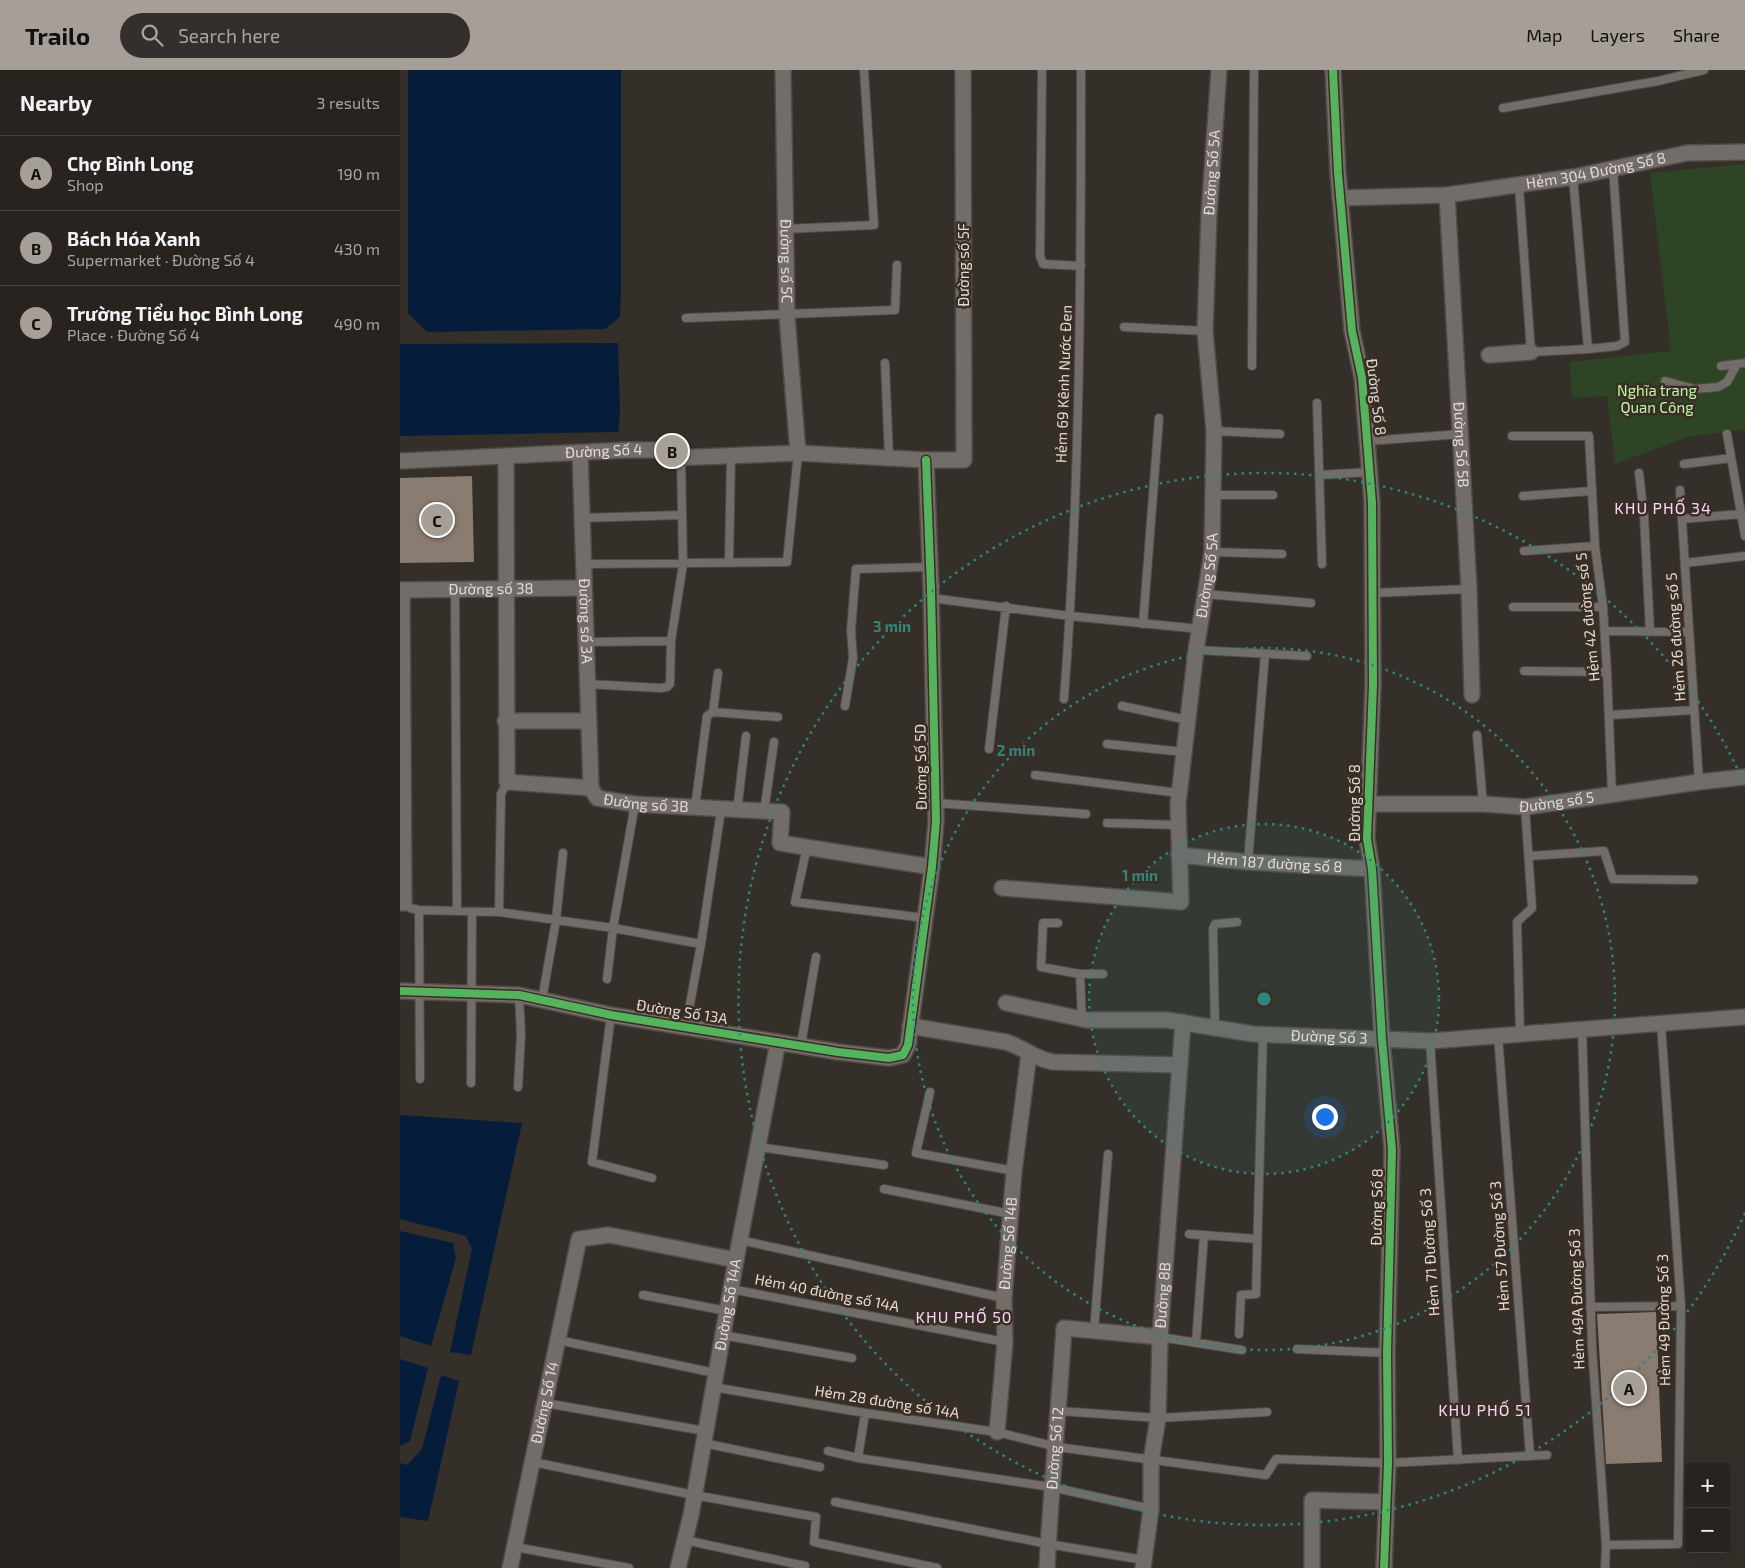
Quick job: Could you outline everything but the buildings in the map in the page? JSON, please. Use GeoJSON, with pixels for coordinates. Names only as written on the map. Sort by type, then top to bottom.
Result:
{"type":"FeatureCollection","features":[{"type":"Feature","properties":{"kind":"street","name":"Đường số 5C"},"geometry":{"type":"LineString","coordinates":[[782,70],[787,316],[798,453]]}},
{"type":"Feature","properties":{"kind":"street","name":"Đường số 5F"},"geometry":{"type":"LineString","coordinates":[[926,460],[964,460],[963,70]]}},
{"type":"Feature","properties":{"kind":"street","name":"Đường Số 5A"},"geometry":{"type":"LineString","coordinates":[[1002,888],[1181,902],[1178,825],[1179,794],[1196,650],[1212,552],[1214,431],[1205,331],[1219,70]]}},
{"type":"Feature","properties":{"kind":"street","name":"Đường Số 8"},"geometry":{"type":"LineString","coordinates":[[1333,70],[1340,198],[1352,331],[1362,378],[1370,472],[1373,685],[1367,839],[1372,869],[1382,1039],[1392,1150],[1388,1463],[1384,1568]]}},
{"type":"Feature","properties":{"kind":"street","name":"Hẻm 304 Đường Số 8"},"geometry":{"type":"LineString","coordinates":[[1447,195],[1573,177],[1687,153],[1745,152]]}},
{"type":"Feature","properties":{"kind":"street"},"geometry":{"type":"LineString","coordinates":[[1340,198],[1447,195]]}},
{"type":"Feature","properties":{"kind":"street","name":"Đường Số 5B"},"geometry":{"type":"LineString","coordinates":[[1447,195],[1469,589],[1472,695]]}},
{"type":"Feature","properties":{"kind":"street"},"geometry":{"type":"LineString","coordinates":[[1489,355],[1531,352]]}},
{"type":"Feature","properties":{"kind":"street","name":"Đường Số 4"},"geometry":{"type":"LineString","coordinates":[[400,461],[657,450],[674,458],[798,453],[926,460]]}},
{"type":"Feature","properties":{"kind":"street","name":"Đường số 3A"},"geometry":{"type":"LineString","coordinates":[[580,453],[590,788]]}},
{"type":"Feature","properties":{"kind":"street"},"geometry":{"type":"LineString","coordinates":[[506,457],[508,590],[505,721],[507,782]]}},
{"type":"Feature","properties":{"kind":"street","name":"Đường Số 5D"},"geometry":{"type":"LineString","coordinates":[[889,1058],[903,1055],[908,1046],[932,867],[936,803],[926,460]]}},
{"type":"Feature","properties":{"kind":"street","name":"Đường số 38"},"geometry":{"type":"LineString","coordinates":[[401,590],[583,588]]}},
{"type":"Feature","properties":{"kind":"street"},"geometry":{"type":"LineString","coordinates":[[401,590],[402,903]]}},
{"type":"Feature","properties":{"kind":"street"},"geometry":{"type":"LineString","coordinates":[[505,721],[588,721]]}},
{"type":"Feature","properties":{"kind":"street","name":"Đường số 5"},"geometry":{"type":"LineString","coordinates":[[1367,804],[1483,804],[1525,807],[1699,782],[1745,778]]}},
{"type":"Feature","properties":{"kind":"street","name":"Đường số 3B"},"geometry":{"type":"LineString","coordinates":[[507,782],[590,788],[597,798],[635,804],[736,811],[782,812],[780,843],[932,867]]}},
{"type":"Feature","properties":{"kind":"street","name":"Hẻm 187 đường số 8"},"geometry":{"type":"LineString","coordinates":[[1179,855],[1248,862],[1372,869]]}},
{"type":"Feature","properties":{"kind":"street","name":"Đường Số 13A"},"geometry":{"type":"LineString","coordinates":[[400,991],[519,995],[611,1015],[889,1058]]}},
{"type":"Feature","properties":{"kind":"street","name":"Đường Số 3"},"geometry":{"type":"LineString","coordinates":[[1006,1003],[1082,1019],[1167,1020],[1263,1034],[1430,1041],[1745,1017]]}},
{"type":"Feature","properties":{"kind":"street","name":"Đường 8B"},"geometry":{"type":"LineString","coordinates":[[1143,1564],[1151,1509],[1151,1461],[1158,1418],[1160,1337],[1183,1022]]}},
{"type":"Feature","properties":{"kind":"street"},"geometry":{"type":"LineString","coordinates":[[910,1026],[1006,1042],[1020,1046],[1028,1054],[1040,1060],[1052,1062],[1180,1065]]}},
{"type":"Feature","properties":{"kind":"street","name":"Đường Số 14A"},"geometry":{"type":"LineString","coordinates":[[678,1568],[694,1495],[722,1335],[778,1042]]}},
{"type":"Feature","properties":{"kind":"street","name":"Đường Số 14B"},"geometry":{"type":"LineString","coordinates":[[997,1432],[1005,1342],[1004,1298],[1014,1171],[1028,1054]]}},
{"type":"Feature","properties":{"kind":"street","name":"Đường Số 14"},"geometry":{"type":"LineString","coordinates":[[510,1568],[579,1239],[608,1235],[736,1260]]}},
{"type":"Feature","properties":{"kind":"street","name":"Đường Số 12"},"geometry":{"type":"LineString","coordinates":[[1047,1568],[1051,1487],[1057,1447],[1064,1328],[1094,1331]]}},
{"type":"Feature","properties":{"kind":"street"},"geometry":{"type":"LineString","coordinates":[[1094,1331],[1160,1337]]}},
{"type":"Feature","properties":{"kind":"street"},"geometry":{"type":"LineString","coordinates":[[1312,1568],[1312,1500],[1386,1502]]}},
{"type":"Feature","properties":{"kind":"lane"},"geometry":{"type":"LineString","coordinates":[[785,228],[874,225],[864,70]]}},
{"type":"Feature","properties":{"kind":"lane"},"geometry":{"type":"LineString","coordinates":[[1042,70],[1040,256],[1043,264],[1081,266]]}},
{"type":"Feature","properties":{"kind":"lane","name":"Hẻm 69 Kênh Nước Đen"},"geometry":{"type":"LineString","coordinates":[[1064,699],[1070,616],[1081,266],[1081,70]]}},
{"type":"Feature","properties":{"kind":"lane"},"geometry":{"type":"LineString","coordinates":[[1252,366],[1254,70]]}},
{"type":"Feature","properties":{"kind":"lane"},"geometry":{"type":"LineString","coordinates":[[1503,108],[1658,81],[1704,70]]}},
{"type":"Feature","properties":{"kind":"lane"},"geometry":{"type":"LineString","coordinates":[[1519,186],[1531,352],[1617,346],[1625,342],[1613,168]]}},
{"type":"Feature","properties":{"kind":"lane"},"geometry":{"type":"LineString","coordinates":[[1573,177],[1588,349]]}},
{"type":"Feature","properties":{"kind":"lane"},"geometry":{"type":"LineString","coordinates":[[686,318],[787,316],[895,310],[897,265]]}},
{"type":"Feature","properties":{"kind":"lane"},"geometry":{"type":"LineString","coordinates":[[1124,327],[1205,331]]}},
{"type":"Feature","properties":{"kind":"lane"},"geometry":{"type":"LineString","coordinates":[[885,363],[889,457]]}},
{"type":"Feature","properties":{"kind":"lane"},"geometry":{"type":"LineString","coordinates":[[1721,366],[1741,364]]}},
{"type":"Feature","properties":{"kind":"lane"},"geometry":{"type":"LineString","coordinates":[[1665,381],[1695,389],[1707,390],[1726,382],[1741,364]]}},
{"type":"Feature","properties":{"kind":"lane"},"geometry":{"type":"LineString","coordinates":[[1317,403],[1322,564]]}},
{"type":"Feature","properties":{"kind":"lane"},"geometry":{"type":"LineString","coordinates":[[1143,624],[1159,418]]}},
{"type":"Feature","properties":{"kind":"lane"},"geometry":{"type":"LineString","coordinates":[[1214,431],[1280,434]]}},
{"type":"Feature","properties":{"kind":"lane"},"geometry":{"type":"LineString","coordinates":[[1368,441],[1461,434]]}},
{"type":"Feature","properties":{"kind":"lane"},"geometry":{"type":"LineString","coordinates":[[1727,434],[1745,536]]}},
{"type":"Feature","properties":{"kind":"lane","name":"Hẻm 42 đường số 5"},"geometry":{"type":"LineString","coordinates":[[1512,436],[1588,436],[1594,546],[1603,607],[1608,672],[1612,794]]}},
{"type":"Feature","properties":{"kind":"lane"},"geometry":{"type":"LineString","coordinates":[[583,564],[786,562],[798,453]]}},
{"type":"Feature","properties":{"kind":"lane"},"geometry":{"type":"LineString","coordinates":[[729,563],[731,455]]}},
{"type":"Feature","properties":{"kind":"lane"},"geometry":{"type":"LineString","coordinates":[[587,684],[667,687],[670,684],[671,640],[683,564],[681,458]]}},
{"type":"Feature","properties":{"kind":"lane"},"geometry":{"type":"LineString","coordinates":[[1684,464],[1731,458]]}},
{"type":"Feature","properties":{"kind":"lane"},"geometry":{"type":"LineString","coordinates":[[1319,476],[1370,472]]}},
{"type":"Feature","properties":{"kind":"lane"},"geometry":{"type":"LineString","coordinates":[[1639,473],[1644,516],[1650,631]]}},
{"type":"Feature","properties":{"kind":"lane","name":"Hẻm 26 đường số 5"},"geometry":{"type":"LineString","coordinates":[[1680,490],[1699,782]]}},
{"type":"Feature","properties":{"kind":"lane"},"geometry":{"type":"LineString","coordinates":[[1523,496],[1591,491]]}},
{"type":"Feature","properties":{"kind":"lane"},"geometry":{"type":"LineString","coordinates":[[1213,495],[1273,495]]}},
{"type":"Feature","properties":{"kind":"lane"},"geometry":{"type":"LineString","coordinates":[[1682,519],[1741,514]]}},
{"type":"Feature","properties":{"kind":"lane"},"geometry":{"type":"LineString","coordinates":[[582,518],[682,515]]}},
{"type":"Feature","properties":{"kind":"lane"},"geometry":{"type":"LineString","coordinates":[[1524,551],[1594,546]]}},
{"type":"Feature","properties":{"kind":"lane"},"geometry":{"type":"LineString","coordinates":[[1212,552],[1282,554]]}},
{"type":"Feature","properties":{"kind":"lane"},"geometry":{"type":"LineString","coordinates":[[1685,563],[1745,556]]}},
{"type":"Feature","properties":{"kind":"lane"},"geometry":{"type":"LineString","coordinates":[[845,706],[853,658],[851,630],[856,568],[930,567]]}},
{"type":"Feature","properties":{"kind":"lane"},"geometry":{"type":"LineString","coordinates":[[1373,592],[1469,589]]}},
{"type":"Feature","properties":{"kind":"lane"},"geometry":{"type":"LineString","coordinates":[[455,590],[457,912]]}},
{"type":"Feature","properties":{"kind":"lane"},"geometry":{"type":"LineString","coordinates":[[1204,594],[1311,604]]}},
{"type":"Feature","properties":{"kind":"lane"},"geometry":{"type":"LineString","coordinates":[[931,598],[1006,606],[1070,616],[1200,629]]}},
{"type":"Feature","properties":{"kind":"lane"},"geometry":{"type":"LineString","coordinates":[[989,749],[1006,606]]}},
{"type":"Feature","properties":{"kind":"lane"},"geometry":{"type":"LineString","coordinates":[[1513,607],[1603,607]]}},
{"type":"Feature","properties":{"kind":"lane"},"geometry":{"type":"LineString","coordinates":[[1605,631],[1689,632]]}},
{"type":"Feature","properties":{"kind":"lane"},"geometry":{"type":"LineString","coordinates":[[585,642],[671,640]]}},
{"type":"Feature","properties":{"kind":"lane"},"geometry":{"type":"LineString","coordinates":[[1196,650],[1307,656]]}},
{"type":"Feature","properties":{"kind":"lane"},"geometry":{"type":"LineString","coordinates":[[1248,862],[1265,654]]}},
{"type":"Feature","properties":{"kind":"lane"},"geometry":{"type":"LineString","coordinates":[[1524,671],[1608,672]]}},
{"type":"Feature","properties":{"kind":"lane"},"geometry":{"type":"LineString","coordinates":[[713,712],[718,673]]}},
{"type":"Feature","properties":{"kind":"lane"},"geometry":{"type":"LineString","coordinates":[[1122,706],[1188,720]]}},
{"type":"Feature","properties":{"kind":"lane"},"geometry":{"type":"LineString","coordinates":[[1610,715],[1694,710]]}},
{"type":"Feature","properties":{"kind":"lane"},"geometry":{"type":"LineString","coordinates":[[695,808],[707,716],[713,712],[778,717]]}},
{"type":"Feature","properties":{"kind":"lane"},"geometry":{"type":"LineString","coordinates":[[1477,735],[1483,804]]}},
{"type":"Feature","properties":{"kind":"lane"},"geometry":{"type":"LineString","coordinates":[[736,811],[746,736]]}},
{"type":"Feature","properties":{"kind":"lane"},"geometry":{"type":"LineString","coordinates":[[764,812],[774,742]]}},
{"type":"Feature","properties":{"kind":"lane"},"geometry":{"type":"LineString","coordinates":[[1107,744],[1184,752]]}},
{"type":"Feature","properties":{"kind":"lane"},"geometry":{"type":"LineString","coordinates":[[1034,775],[1179,794]]}},
{"type":"Feature","properties":{"kind":"lane"},"geometry":{"type":"LineString","coordinates":[[499,912],[501,794],[507,782]]}},
{"type":"Feature","properties":{"kind":"lane"},"geometry":{"type":"LineString","coordinates":[[936,803],[1086,814]]}},
{"type":"Feature","properties":{"kind":"lane"},"geometry":{"type":"LineString","coordinates":[[607,979],[613,928],[635,804]]}},
{"type":"Feature","properties":{"kind":"lane"},"geometry":{"type":"LineString","coordinates":[[1520,1033],[1517,922],[1532,908],[1530,856],[1525,807]]}},
{"type":"Feature","properties":{"kind":"lane"},"geometry":{"type":"LineString","coordinates":[[686,1026],[702,944],[721,810]]}},
{"type":"Feature","properties":{"kind":"lane"},"geometry":{"type":"LineString","coordinates":[[1107,823],[1178,825]]}},
{"type":"Feature","properties":{"kind":"lane"},"geometry":{"type":"LineString","coordinates":[[807,847],[795,902],[925,918]]}},
{"type":"Feature","properties":{"kind":"lane"},"geometry":{"type":"LineString","coordinates":[[1530,856],[1604,851],[1613,880],[1694,880]]}},
{"type":"Feature","properties":{"kind":"lane"},"geometry":{"type":"LineString","coordinates":[[542,1000],[556,920],[563,853]]}},
{"type":"Feature","properties":{"kind":"lane"},"geometry":{"type":"LineString","coordinates":[[402,903],[410,908],[419,910],[472,913],[499,912],[613,928],[702,944]]}},
{"type":"Feature","properties":{"kind":"lane"},"geometry":{"type":"LineString","coordinates":[[419,910],[421,991],[420,1079]]}},
{"type":"Feature","properties":{"kind":"lane"},"geometry":{"type":"LineString","coordinates":[[471,1082],[472,913]]}},
{"type":"Feature","properties":{"kind":"lane"},"geometry":{"type":"LineString","coordinates":[[1215,1028],[1213,929],[1215,924],[1236,922]]}},
{"type":"Feature","properties":{"kind":"lane"},"geometry":{"type":"LineString","coordinates":[[1058,923],[1043,923],[1041,967],[1080,974],[1103,974]]}},
{"type":"Feature","properties":{"kind":"lane"},"geometry":{"type":"LineString","coordinates":[[801,1045],[816,957]]}},
{"type":"Feature","properties":{"kind":"lane"},"geometry":{"type":"LineString","coordinates":[[1080,974],[1082,1019]]}},
{"type":"Feature","properties":{"kind":"lane"},"geometry":{"type":"LineString","coordinates":[[518,1087],[521,1035],[519,995]]}},
{"type":"Feature","properties":{"kind":"lane"},"geometry":{"type":"LineString","coordinates":[[611,1015],[592,1162],[652,1178]]}},
{"type":"Feature","properties":{"kind":"lane","name":"Hẻm 49 Đường Số 3"},"geometry":{"type":"LineString","coordinates":[[1606,1545],[1678,1544],[1680,1306],[1661,1024]]}},
{"type":"Feature","properties":{"kind":"lane","name":"Hẻm 49A Đường Số 3"},"geometry":{"type":"LineString","coordinates":[[1582,1028],[1590,1307],[1606,1545],[1605,1568]]}},
{"type":"Feature","properties":{"kind":"lane"},"geometry":{"type":"LineString","coordinates":[[1239,1334],[1241,1295],[1256,1294],[1263,1034]]}},
{"type":"Feature","properties":{"kind":"lane","name":"Hẻm 57 Đường Số 3"},"geometry":{"type":"LineString","coordinates":[[1498,1035],[1530,1456]]}},
{"type":"Feature","properties":{"kind":"lane","name":"Hẻm 71 Đường Số 3"},"geometry":{"type":"LineString","coordinates":[[1430,1041],[1458,1460]]}},
{"type":"Feature","properties":{"kind":"lane"},"geometry":{"type":"LineString","coordinates":[[930,1092],[916,1153],[1014,1171]]}},
{"type":"Feature","properties":{"kind":"lane"},"geometry":{"type":"LineString","coordinates":[[758,1148],[884,1165]]}},
{"type":"Feature","properties":{"kind":"lane"},"geometry":{"type":"LineString","coordinates":[[1094,1331],[1108,1154]]}},
{"type":"Feature","properties":{"kind":"lane"},"geometry":{"type":"LineString","coordinates":[[884,1189],[1011,1214]]}},
{"type":"Feature","properties":{"kind":"lane"},"geometry":{"type":"LineString","coordinates":[[1189,1234],[1257,1239]]}},
{"type":"Feature","properties":{"kind":"lane"},"geometry":{"type":"LineString","coordinates":[[1196,1343],[1204,1235]]}},
{"type":"Feature","properties":{"kind":"lane"},"geometry":{"type":"LineString","coordinates":[[740,1240],[1004,1298]]}},
{"type":"Feature","properties":{"kind":"lane","name":"Hẻm 40 đường số 14A"},"geometry":{"type":"LineString","coordinates":[[732,1288],[1005,1342]]}},
{"type":"Feature","properties":{"kind":"lane"},"geometry":{"type":"LineString","coordinates":[[643,1295],[727,1311]]}},
{"type":"Feature","properties":{"kind":"lane"},"geometry":{"type":"LineString","coordinates":[[1590,1307],[1680,1306]]}},
{"type":"Feature","properties":{"kind":"lane"},"geometry":{"type":"LineString","coordinates":[[722,1335],[852,1358]]}},
{"type":"Feature","properties":{"kind":"lane"},"geometry":{"type":"LineString","coordinates":[[1160,1337],[1242,1350]]}},
{"type":"Feature","properties":{"kind":"lane","name":"Hẻm 28 đường số 14A"},"geometry":{"type":"LineString","coordinates":[[558,1340],[714,1380],[865,1413],[997,1432],[1057,1447],[1151,1461],[1266,1475],[1276,1459],[1388,1463]]}},
{"type":"Feature","properties":{"kind":"lane"},"geometry":{"type":"LineString","coordinates":[[1297,1349],[1388,1353]]}},
{"type":"Feature","properties":{"kind":"lane"},"geometry":{"type":"LineString","coordinates":[[545,1403],[704,1437],[820,1467]]}},
{"type":"Feature","properties":{"kind":"lane"},"geometry":{"type":"LineString","coordinates":[[1058,1411],[1158,1418],[1268,1412]]}},
{"type":"Feature","properties":{"kind":"lane"},"geometry":{"type":"LineString","coordinates":[[858,1458],[865,1413]]}},
{"type":"Feature","properties":{"kind":"lane"},"geometry":{"type":"LineString","coordinates":[[828,1451],[858,1458],[1051,1487],[1151,1509]]}},
{"type":"Feature","properties":{"kind":"lane"},"geometry":{"type":"LineString","coordinates":[[1388,1463],[1547,1455]]}},
{"type":"Feature","properties":{"kind":"lane"},"geometry":{"type":"LineString","coordinates":[[533,1462],[694,1495],[816,1517],[814,1542],[937,1568]]}},
{"type":"Feature","properties":{"kind":"lane"},"geometry":{"type":"LineString","coordinates":[[835,1502],[1143,1564]]}},
{"type":"Feature","properties":{"kind":"lane"},"geometry":{"type":"LineString","coordinates":[[685,1540],[805,1566]]}},
{"type":"Feature","properties":{"kind":"lane"},"geometry":{"type":"LineString","coordinates":[[515,1547],[629,1568]]}},
{"type":"Feature","properties":{"kind":"green space","name":"Nghĩa trang Quan Công"},"geometry":{"type":"Polygon","coordinates":[[[1745,164],[1745,429],[1688,437],[1615,464],[1607,396],[1572,398],[1570,362],[1671,351],[1650,173],[1745,164]]]}},
{"type":"Feature","properties":{"kind":"water"},"geometry":{"type":"Polygon","coordinates":[[[408,70],[621,70],[620,317],[605,329],[427,332],[408,313],[408,70]]]}},
{"type":"Feature","properties":{"kind":"water"},"geometry":{"type":"Polygon","coordinates":[[[618,343],[620,413],[618,432],[400,436],[400,344],[618,343]]]}},
{"type":"Feature","properties":{"kind":"water"},"geometry":{"type":"Polygon","coordinates":[[[400,1115],[522,1123],[471,1355],[450,1352],[472,1249],[466,1236],[400,1219],[400,1115]]]}},
{"type":"Feature","properties":{"kind":"water"},"geometry":{"type":"Polygon","coordinates":[[[400,1231],[453,1243],[456,1258],[431,1346],[400,1336],[400,1231]]]}},
{"type":"Feature","properties":{"kind":"water"},"geometry":{"type":"Polygon","coordinates":[[[400,1359],[428,1368],[410,1441],[400,1446],[400,1359]]]}},
{"type":"Feature","properties":{"kind":"water"},"geometry":{"type":"Polygon","coordinates":[[[441,1375],[459,1381],[428,1521],[400,1517],[400,1463],[407,1465],[422,1449],[441,1375]]]}},
{"type":"Feature","properties":{"kind":"cycle path"},"geometry":{"type":"LineString","coordinates":[[1333,70],[1338,173],[1352,331],[1362,378],[1372,503],[1373,685],[1367,839],[1372,869],[1382,1039],[1392,1150],[1387,1353],[1388,1463],[1384,1568]]}},
{"type":"Feature","properties":{"kind":"cycle path"},"geometry":{"type":"LineString","coordinates":[[400,991],[519,995],[611,1015],[838,1052],[889,1058],[903,1055],[908,1045],[932,867],[936,821],[926,460]]}},
{"type":"Feature","properties":{"kind":"place","name":"Bách Hóa Xanh"},"geometry":{"type":"Point","coordinates":[672,451]}},
{"type":"Feature","properties":{"kind":"place","name":"Trường Tiểu học Bình Long"},"geometry":{"type":"Point","coordinates":[437,520]}},
{"type":"Feature","properties":{"kind":"place","name":"Chợ Bình Long"},"geometry":{"type":"Point","coordinates":[1629,1388]}},
{"type":"Feature","properties":{"kind":"district","name":"KHU PHỐ 34"},"geometry":{"type":"Point","coordinates":[1663,508]}},
{"type":"Feature","properties":{"kind":"district","name":"KHU PHỐ 50"},"geometry":{"type":"Point","coordinates":[964,1317]}},
{"type":"Feature","properties":{"kind":"district","name":"KHU PHỐ 51"},"geometry":{"type":"Point","coordinates":[1485,1410]}}]}
